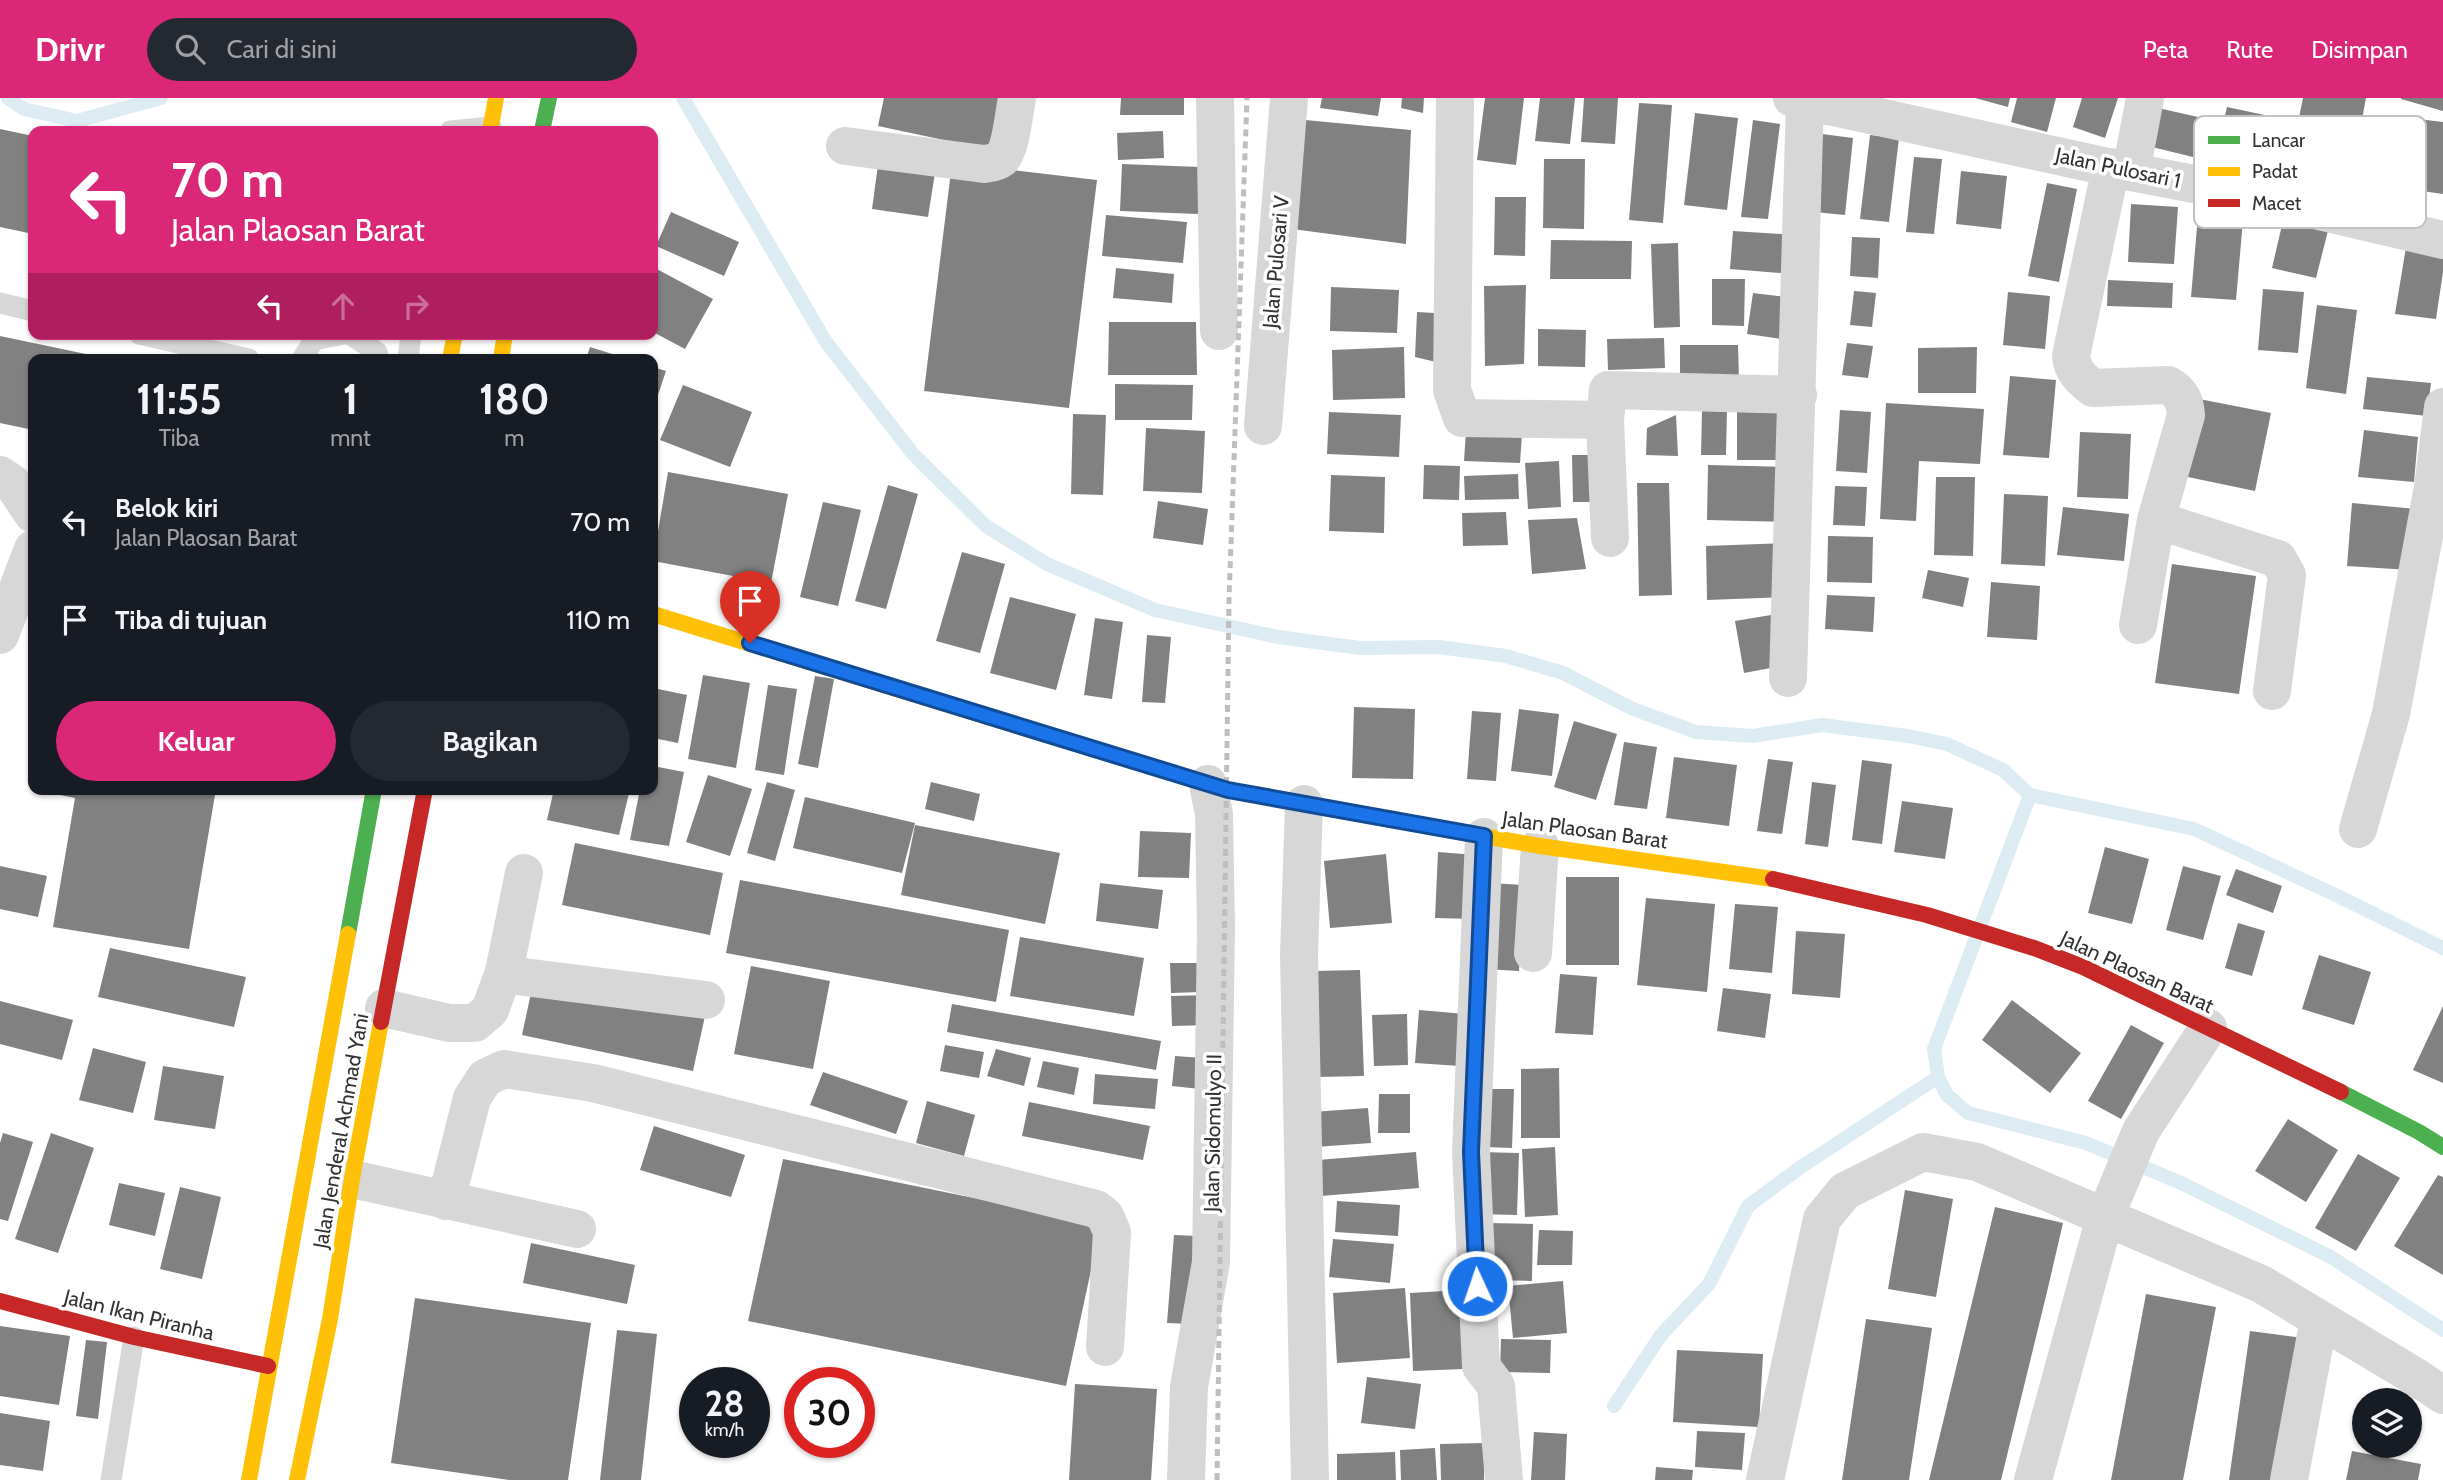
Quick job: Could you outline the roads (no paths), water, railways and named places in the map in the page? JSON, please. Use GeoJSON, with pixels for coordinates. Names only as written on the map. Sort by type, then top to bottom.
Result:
{"type":"FeatureCollection","features":[{"type":"Feature","properties":{"kind":"street"},"geometry":{"type":"LineString","coordinates":[[491,126],[496,98]]}},
{"type":"Feature","properties":{"kind":"street"},"geometry":{"type":"LineString","coordinates":[[543,126],[549,98]]}},
{"type":"Feature","properties":{"kind":"street"},"geometry":{"type":"LineString","coordinates":[[845,146],[984,164],[997,162],[1003,157],[1009,139],[1017,98]]}},
{"type":"Feature","properties":{"kind":"street"},"geometry":{"type":"LineString","coordinates":[[1215,98],[1219,331]]}},
{"type":"Feature","properties":{"kind":"street","name":"Jalan Pulosari V"},"geometry":{"type":"LineString","coordinates":[[1263,426],[1289,98]]}},
{"type":"Feature","properties":{"kind":"street"},"geometry":{"type":"LineString","coordinates":[[1455,98],[1452,390],[1462,418],[1605,419]]}},
{"type":"Feature","properties":{"kind":"street"},"geometry":{"type":"LineString","coordinates":[[2138,625],[2156,520],[2186,415],[2183,399],[2177,390],[2168,385],[2093,388],[2077,374],[2071,356],[2121,169],[2144,98]]}},
{"type":"Feature","properties":{"kind":"street"},"geometry":{"type":"LineString","coordinates":[[1788,678],[1798,395],[1799,99]]}},
{"type":"Feature","properties":{"kind":"street","name":"Jalan Pulosari 1"},"geometry":{"type":"LineString","coordinates":[[1799,99],[2194,183]]}},
{"type":"Feature","properties":{"kind":"street","name":"Jalan Pulosari 1"},"geometry":{"type":"LineString","coordinates":[[2392,228],[2443,240]]}},
{"type":"Feature","properties":{"kind":"street"},"geometry":{"type":"LineString","coordinates":[[1610,538],[1605,419],[1608,390],[1798,395]]}},
{"type":"Feature","properties":{"kind":"street"},"geometry":{"type":"LineString","coordinates":[[2358,829],[2391,715],[2433,487],[2443,407]]}},
{"type":"Feature","properties":{"kind":"street"},"geometry":{"type":"LineString","coordinates":[[0,475],[12,483],[28,507]]}},
{"type":"Feature","properties":{"kind":"street"},"geometry":{"type":"LineString","coordinates":[[2156,520],[2278,558],[2282,562],[2287,575],[2272,691]]}},
{"type":"Feature","properties":{"kind":"street"},"geometry":{"type":"LineString","coordinates":[[0,635],[28,562]]}},
{"type":"Feature","properties":{"kind":"street","name":"Jalan Plaosan Barat"},"geometry":{"type":"LineString","coordinates":[[658,616],[1228,790],[1540,846],[1782,880],[1927,915],[2034,948],[2083,967],[2313,1078],[2443,1147]]}},
{"type":"Feature","properties":{"kind":"street","name":"Jalan Sidomulyo II"},"geometry":{"type":"LineString","coordinates":[[1186,1480],[1189,1387],[1211,1262],[1216,916],[1214,814],[1208,784]]}},
{"type":"Feature","properties":{"kind":"street","name":"Jalan Jenderal Achmad Yani"},"geometry":{"type":"LineString","coordinates":[[249,1480],[373,795]]}},
{"type":"Feature","properties":{"kind":"street","name":"Jalan Jenderal Achmad Yani"},"geometry":{"type":"LineString","coordinates":[[297,1480],[330,1319],[352,1179],[424,795]]}},
{"type":"Feature","properties":{"kind":"street"},"geometry":{"type":"LineString","coordinates":[[1304,804],[1299,955],[1310,1480]]}},
{"type":"Feature","properties":{"kind":"street"},"geometry":{"type":"LineString","coordinates":[[1484,836],[1471,1152],[1481,1366],[1496,1386],[1504,1480]]}},
{"type":"Feature","properties":{"kind":"street"},"geometry":{"type":"LineString","coordinates":[[1533,953],[1540,846]]}},
{"type":"Feature","properties":{"kind":"street"},"geometry":{"type":"LineString","coordinates":[[384,1008],[449,1023],[475,1023],[490,1010],[504,972],[524,873]]}},
{"type":"Feature","properties":{"kind":"street"},"geometry":{"type":"LineString","coordinates":[[504,972],[524,977],[706,1000]]}},
{"type":"Feature","properties":{"kind":"street"},"geometry":{"type":"LineString","coordinates":[[2033,1480],[2105,1217],[2122,1173],[2141,1131],[2208,1028]]}},
{"type":"Feature","properties":{"kind":"street"},"geometry":{"type":"LineString","coordinates":[[446,1201],[472,1098],[485,1079],[504,1069],[593,1083],[1096,1209],[1105,1216],[1112,1232],[1105,1347]]}},
{"type":"Feature","properties":{"kind":"street"},"geometry":{"type":"LineString","coordinates":[[1765,1480],[1822,1219],[1845,1191],[1923,1152],[1977,1162],[2261,1284],[2443,1395]]}},
{"type":"Feature","properties":{"kind":"street"},"geometry":{"type":"LineString","coordinates":[[352,1179],[576,1229]]}},
{"type":"Feature","properties":{"kind":"street","name":"Jalan Ikan Piranha"},"geometry":{"type":"LineString","coordinates":[[0,1301],[134,1338],[268,1366]]}},
{"type":"Feature","properties":{"kind":"street"},"geometry":{"type":"LineString","coordinates":[[2289,1480],[2319,1319]]}},
{"type":"Feature","properties":{"kind":"lane"},"geometry":{"type":"LineString","coordinates":[[0,303],[28,310]]}},
{"type":"Feature","properties":{"kind":"lane"},"geometry":{"type":"LineString","coordinates":[[165,340],[227,354]]}},
{"type":"Feature","properties":{"kind":"lane"},"geometry":{"type":"LineString","coordinates":[[357,340],[378,354]]}},
{"type":"Feature","properties":{"kind":"lane"},"geometry":{"type":"LineString","coordinates":[[111,1480],[134,1338]]}},
{"type":"Feature","properties":{"kind":"waterway"},"geometry":{"type":"LineString","coordinates":[[8,98],[24,109],[77,121],[161,98]]}},
{"type":"Feature","properties":{"kind":"waterway"},"geometry":{"type":"LineString","coordinates":[[683,98],[826,342],[913,454],[986,526],[1047,564],[1155,610],[1278,637],[1360,648],[1439,647],[1506,656],[1563,673],[1633,709],[1696,732],[1753,736],[1822,725],[1947,744],[2003,770],[2030,795],[2194,829],[2443,948]]}},
{"type":"Feature","properties":{"kind":"waterway"},"geometry":{"type":"LineString","coordinates":[[2030,795],[1934,1049],[1938,1077],[1947,1095],[1968,1113],[2086,1143],[2181,1183],[2331,1257],[2443,1330]]}},
{"type":"Feature","properties":{"kind":"waterway"},"geometry":{"type":"LineString","coordinates":[[1614,1406],[1661,1335],[1709,1284],[1748,1206],[1801,1167],[1938,1077]]}},
{"type":"Feature","properties":{"kind":"railway"},"geometry":{"type":"LineString","coordinates":[[1217,1480],[1229,599],[1247,98]]}}]}
